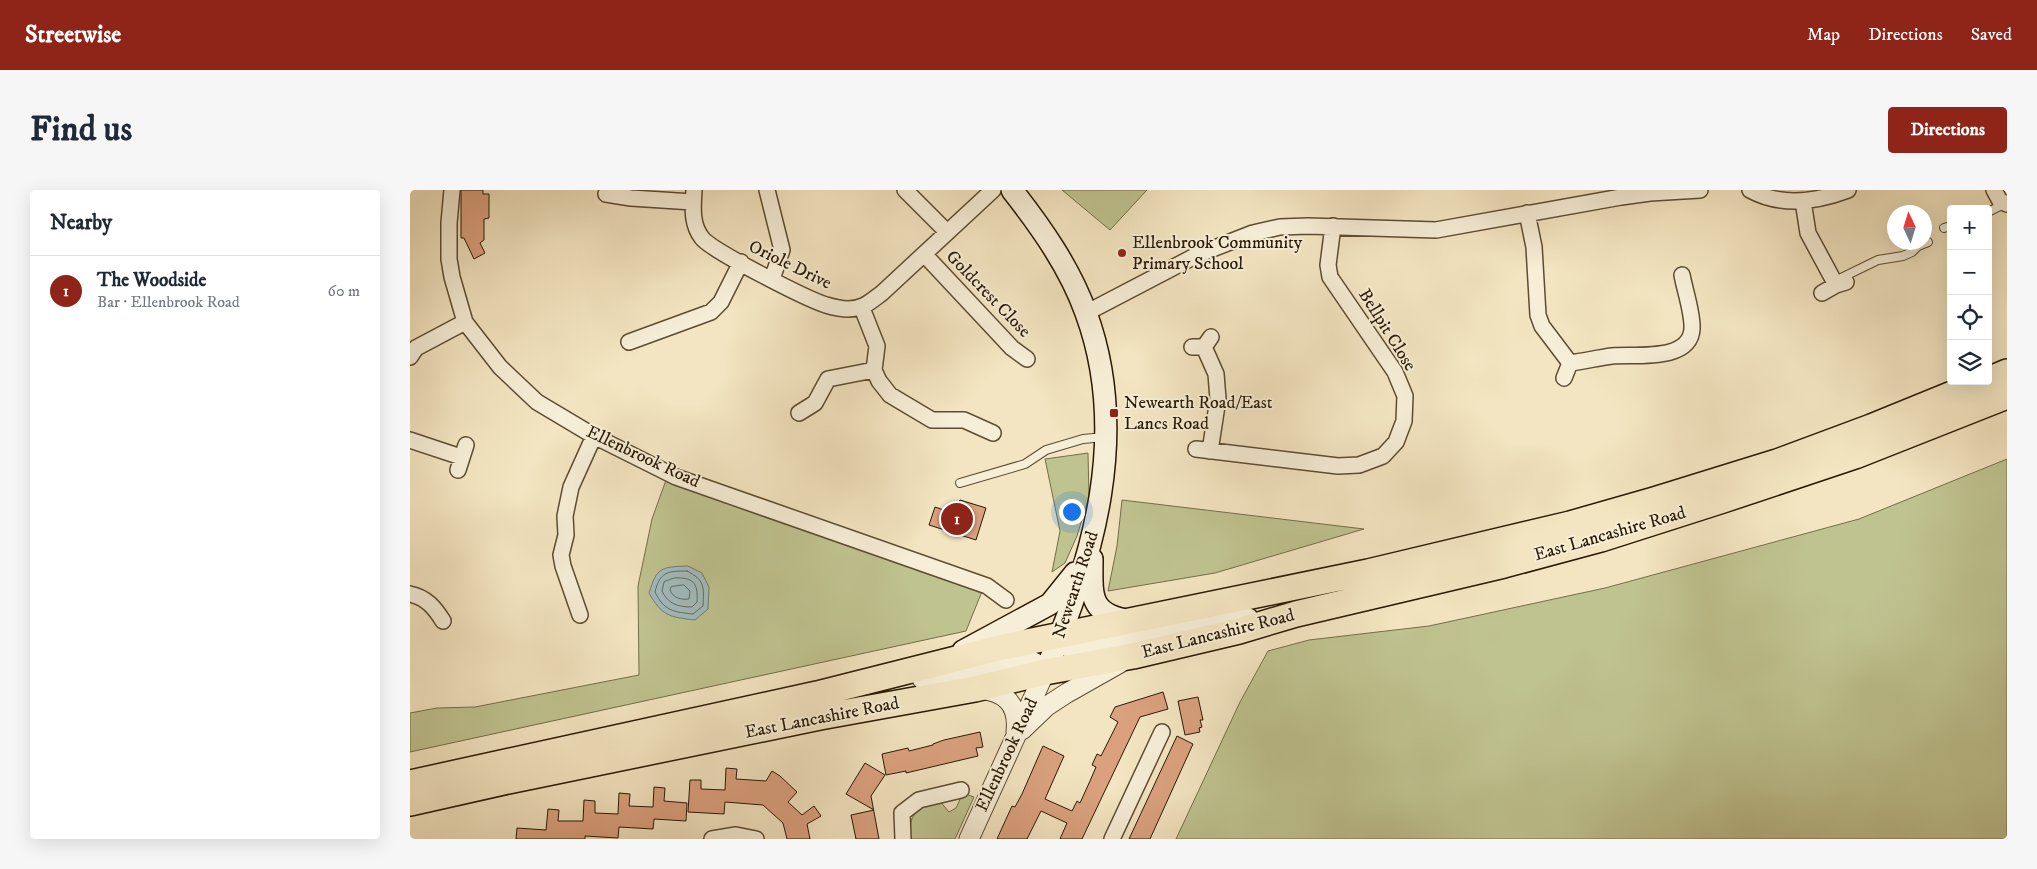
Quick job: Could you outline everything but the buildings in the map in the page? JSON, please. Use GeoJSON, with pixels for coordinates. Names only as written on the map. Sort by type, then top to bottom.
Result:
{"type":"FeatureCollection","features":[{"type":"Feature","properties":{"kind":"highway"},"geometry":{"type":"LineString","coordinates":[[1992,378],[2007,372]]}},
{"type":"Feature","properties":{"kind":"highway","name":"East Lancashire Road"},"geometry":{"type":"LineString","coordinates":[[410,782],[817,694],[1004,647],[1368,572],[1570,524],[1654,500],[1786,458],[1871,427],[1974,385]]}},
{"type":"Feature","properties":{"kind":"highway","name":"East Lancashire Road"},"geometry":{"type":"LineString","coordinates":[[410,803],[811,719],[976,689],[1045,672],[1133,656],[1239,631],[1296,614],[1413,587],[1601,539],[1723,500],[1855,456],[2007,396]]}},
{"type":"Feature","properties":{"kind":"main road","name":"Newearth Road"},"geometry":{"type":"LineString","coordinates":[[1012,190],[1051,244],[1086,312],[1099,361],[1106,412],[1107,436],[1102,488],[1093,538],[1061,636],[1045,672]]}},
{"type":"Feature","properties":{"kind":"main road"},"geometry":{"type":"LineString","coordinates":[[1093,538],[1092,582],[1095,603],[1110,616],[1130,621]]}},
{"type":"Feature","properties":{"kind":"main road"},"geometry":{"type":"LineString","coordinates":[[942,662],[1050,604],[1072,579],[1093,538]]}},
{"type":"Feature","properties":{"kind":"main road"},"geometry":{"type":"LineString","coordinates":[[1061,636],[1064,644],[1071,649],[1080,649],[1179,629],[1296,614]]}},
{"type":"Feature","properties":{"kind":"street","name":"Ellenbrook Road"},"geometry":{"type":"LineString","coordinates":[[452,190],[449,223],[449,259],[452,277],[466,322],[500,367],[536,402],[594,436],[676,477],[987,586],[1006,600]]}},
{"type":"Feature","properties":{"kind":"street"},"geometry":{"type":"LineString","coordinates":[[767,190],[782,250],[772,279]]}},
{"type":"Feature","properties":{"kind":"street"},"geometry":{"type":"LineString","coordinates":[[905,190],[947,232]]}},
{"type":"Feature","properties":{"kind":"street"},"geometry":{"type":"LineString","coordinates":[[993,190],[882,293],[862,308],[877,346],[874,370],[879,381],[890,395],[932,420],[964,420],[993,433]]}},
{"type":"Feature","properties":{"kind":"street"},"geometry":{"type":"LineString","coordinates":[[1086,312],[1197,255],[1238,238],[1280,227],[1333,226],[1436,230],[1650,193],[1700,190]]}},
{"type":"Feature","properties":{"kind":"street"},"geometry":{"type":"LineString","coordinates":[[1750,190],[1772,200],[1803,201],[1819,199],[1848,190]]}},
{"type":"Feature","properties":{"kind":"street"},"geometry":{"type":"LineString","coordinates":[[1994,190],[2000,200],[2006,204]]}},
{"type":"Feature","properties":{"kind":"street"},"geometry":{"type":"LineString","coordinates":[[606,194],[631,198],[693,196]]}},
{"type":"Feature","properties":{"kind":"street","name":"Oriole Drive"},"geometry":{"type":"LineString","coordinates":[[693,196],[694,225],[703,239],[772,279],[826,304],[846,309],[862,308]]}},
{"type":"Feature","properties":{"kind":"street"},"geometry":{"type":"LineString","coordinates":[[1803,201],[1808,233],[1835,285]]}},
{"type":"Feature","properties":{"kind":"street"},"geometry":{"type":"LineString","coordinates":[[1527,213],[1534,247],[1538,316],[1542,326],[1570,363]]}},
{"type":"Feature","properties":{"kind":"street","name":"Bellpit Close"},"geometry":{"type":"LineString","coordinates":[[1202,343],[1216,374],[1218,399],[1203,450],[1338,466],[1359,465],[1383,456],[1396,442],[1404,421],[1405,396],[1394,372],[1330,277],[1328,265],[1333,226]]}},
{"type":"Feature","properties":{"kind":"street","name":"Goldcrest Close"},"geometry":{"type":"LineString","coordinates":[[924,254],[1012,348],[1027,359]]}},
{"type":"Feature","properties":{"kind":"street"},"geometry":{"type":"LineString","coordinates":[[629,342],[649,342],[711,312],[717,307],[741,262]]}},
{"type":"Feature","properties":{"kind":"street"},"geometry":{"type":"LineString","coordinates":[[1570,363],[1611,357],[1652,356],[1678,350],[1687,343],[1692,329],[1680,301],[1682,276]]}},
{"type":"Feature","properties":{"kind":"street"},"geometry":{"type":"LineString","coordinates":[[411,353],[466,322]]}},
{"type":"Feature","properties":{"kind":"street"},"geometry":{"type":"LineString","coordinates":[[1564,378],[1570,363]]}},
{"type":"Feature","properties":{"kind":"street"},"geometry":{"type":"LineString","coordinates":[[800,413],[815,403],[828,379],[874,370]]}},
{"type":"Feature","properties":{"kind":"street"},"geometry":{"type":"LineString","coordinates":[[580,615],[568,601],[561,555],[566,535],[565,516],[571,487],[594,436]]}},
{"type":"Feature","properties":{"kind":"street"},"geometry":{"type":"LineString","coordinates":[[410,440],[462,457]]}},
{"type":"Feature","properties":{"kind":"street"},"geometry":{"type":"LineString","coordinates":[[410,594],[433,598],[443,621]]}},
{"type":"Feature","properties":{"kind":"street"},"geometry":{"type":"LineString","coordinates":[[1015,736],[1047,706],[1133,656]]}},
{"type":"Feature","properties":{"kind":"street"},"geometry":{"type":"LineString","coordinates":[[817,694],[922,679],[1015,660],[1029,659],[1039,663],[1045,672]]}},
{"type":"Feature","properties":{"kind":"street","name":"Ellenbrook Road"},"geometry":{"type":"LineString","coordinates":[[969,839],[1045,672]]}},
{"type":"Feature","properties":{"kind":"street"},"geometry":{"type":"LineString","coordinates":[[976,689],[989,690],[1005,698],[1016,713],[1015,736]]}},
{"type":"Feature","properties":{"kind":"street"},"geometry":{"type":"LineString","coordinates":[[1112,839],[1162,732]]}},
{"type":"Feature","properties":{"kind":"street"},"geometry":{"type":"LineString","coordinates":[[903,839],[902,813],[919,800],[961,790]]}},
{"type":"Feature","properties":{"kind":"street"},"geometry":{"type":"LineString","coordinates":[[712,839],[736,835],[756,839]]}},
{"type":"Feature","properties":{"kind":"lane"},"geometry":{"type":"LineString","coordinates":[[1992,210],[2006,204]]}},
{"type":"Feature","properties":{"kind":"lane"},"geometry":{"type":"LineString","coordinates":[[1835,285],[1878,260],[1903,256],[1914,250]]}},
{"type":"Feature","properties":{"kind":"lane"},"geometry":{"type":"LineString","coordinates":[[960,483],[1025,464],[1046,450],[1083,439],[1107,436]]}},
{"type":"Feature","properties":{"kind":"green space"},"geometry":{"type":"Polygon","coordinates":[[[1062,190],[1147,190],[1110,230],[1062,190]]]}},
{"type":"Feature","properties":{"kind":"green space"},"geometry":{"type":"Polygon","coordinates":[[[1088,453],[1089,497],[1077,536],[1065,563],[1052,572],[1060,531],[1045,459],[1088,453]]]}},
{"type":"Feature","properties":{"kind":"green space"},"geometry":{"type":"Polygon","coordinates":[[[2007,459],[2007,839],[1176,839],[1240,702],[1268,651],[1309,640],[1429,626],[1605,588],[1859,519],[2007,459]]]}},
{"type":"Feature","properties":{"kind":"green space"},"geometry":{"type":"Polygon","coordinates":[[[666,480],[983,589],[966,631],[410,752],[410,713],[437,708],[475,707],[639,675],[638,586],[652,519],[666,480]]]}},
{"type":"Feature","properties":{"kind":"green space"},"geometry":{"type":"Polygon","coordinates":[[[1122,500],[1364,529],[1215,573],[1108,591],[1117,546],[1122,500]]]}},
{"type":"Feature","properties":{"kind":"green space"},"geometry":{"type":"Polygon","coordinates":[[[963,793],[974,797],[955,839],[911,839],[911,823],[916,813],[939,800],[949,812],[956,808],[963,793]]]}},
{"type":"Feature","properties":{"kind":"water"},"geometry":{"type":"Polygon","coordinates":[[[688,566],[702,573],[709,587],[708,609],[695,620],[667,614],[662,611],[649,593],[655,578],[661,570],[688,566]]]}},
{"type":"Feature","properties":{"kind":"place","name":"Ellenbrook Community Primary School"},"geometry":{"type":"Point","coordinates":[1122,253]}},
{"type":"Feature","properties":{"kind":"place","name":"Newearth Road/East Lancs Road"},"geometry":{"type":"Point","coordinates":[1114,413]}},
{"type":"Feature","properties":{"kind":"place","name":"The Woodside"},"geometry":{"type":"Point","coordinates":[957,519]}}]}
